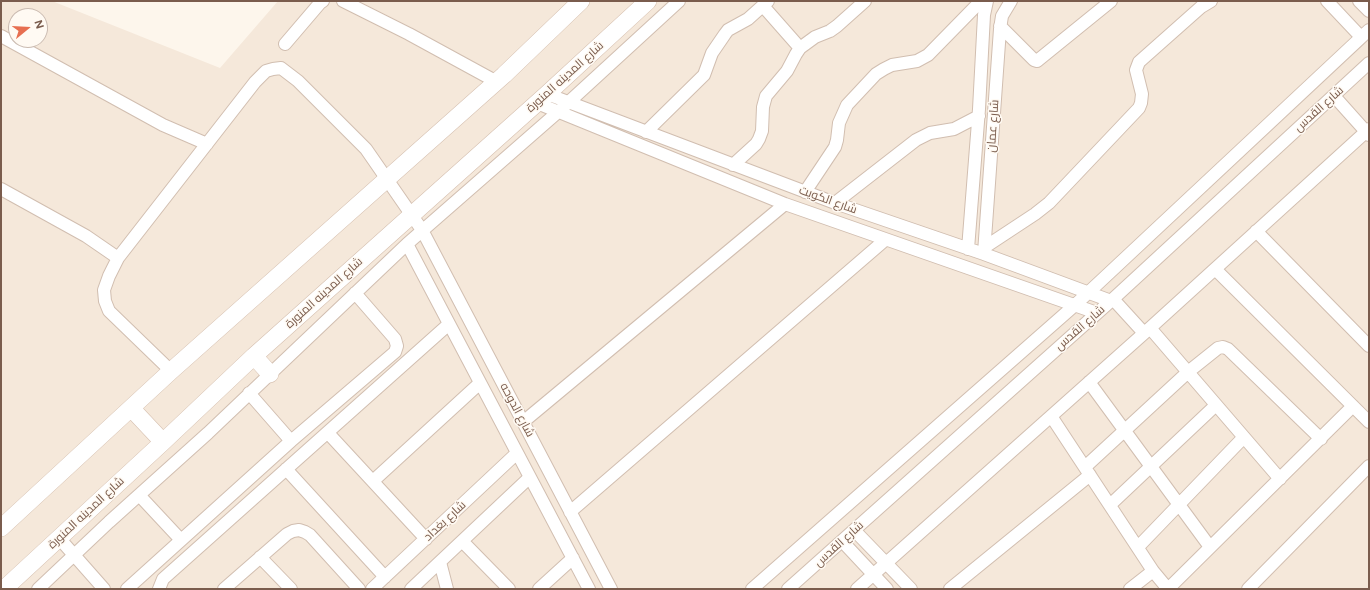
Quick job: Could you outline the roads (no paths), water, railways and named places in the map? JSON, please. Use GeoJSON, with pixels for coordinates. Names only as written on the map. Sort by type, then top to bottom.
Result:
{"type":"FeatureCollection","features":[{"type":"Feature","properties":{"kind":"main road"},"geometry":{"type":"LineString","coordinates":[[1,528],[171,372],[497,82],[581,1]]}},
{"type":"Feature","properties":{"kind":"main road","name":"شارع المدينه المنورة"},"geometry":{"type":"LineString","coordinates":[[4,589],[254,356],[542,99],[648,1]]}},
{"type":"Feature","properties":{"kind":"main road"},"geometry":{"type":"LineString","coordinates":[[254,356],[270,374]]}},
{"type":"Feature","properties":{"kind":"main road"},"geometry":{"type":"LineString","coordinates":[[131,408],[163,442]]}},
{"type":"Feature","properties":{"kind":"street"},"geometry":{"type":"LineString","coordinates":[[285,44],[320,2],[323,1]]}},
{"type":"Feature","properties":{"kind":"street"},"geometry":{"type":"LineString","coordinates":[[343,1],[409,34],[497,82]]}},
{"type":"Feature","properties":{"kind":"street"},"geometry":{"type":"LineString","coordinates":[[38,589],[270,374],[422,230],[558,112],[679,1]]}},
{"type":"Feature","properties":{"kind":"street"},"geometry":{"type":"LineString","coordinates":[[733,165],[756,144],[759,139],[762,130],[763,107],[766,96],[788,71],[800,48],[815,37],[837,26],[864,1]]}},
{"type":"Feature","properties":{"kind":"street","name":"شارع عمان"},"geometry":{"type":"LineString","coordinates":[[984,251],[1000,26],[1002,16],[1011,1]]}},
{"type":"Feature","properties":{"kind":"street"},"geometry":{"type":"LineString","coordinates":[[1000,26],[1034,60],[1037,61],[1111,1]]}},
{"type":"Feature","properties":{"kind":"street"},"geometry":{"type":"LineString","coordinates":[[984,251],[1049,203],[1139,108],[1142,94],[1136,70],[1139,62],[1201,7],[1211,1]]}},
{"type":"Feature","properties":{"kind":"street"},"geometry":{"type":"LineString","coordinates":[[752,589],[1075,305],[1365,34],[1327,1]]}},
{"type":"Feature","properties":{"kind":"street"},"geometry":{"type":"LineString","coordinates":[[1359,1],[1369,11]]}},
{"type":"Feature","properties":{"kind":"street"},"geometry":{"type":"LineString","coordinates":[[646,132],[704,75],[714,48],[728,30],[742,23],[765,3],[800,48]]}},
{"type":"Feature","properties":{"kind":"street"},"geometry":{"type":"LineString","coordinates":[[805,192],[835,148],[839,123],[847,105],[876,74],[884,69],[901,63],[917,61],[928,55],[980,6]]}},
{"type":"Feature","properties":{"kind":"street","name":"شارع عمان"},"geometry":{"type":"LineString","coordinates":[[968,249],[979,116],[983,41],[980,6]]}},
{"type":"Feature","properties":{"kind":"street"},"geometry":{"type":"LineString","coordinates":[[1,36],[163,125],[207,144],[118,258],[104,290],[105,301],[109,311],[171,372]]}},
{"type":"Feature","properties":{"kind":"street"},"geometry":{"type":"LineString","coordinates":[[983,41],[999,41]]}},
{"type":"Feature","properties":{"kind":"street","name":"شارع القدس"},"geometry":{"type":"LineString","coordinates":[[788,589],[1112,300],[1369,63]]}},
{"type":"Feature","properties":{"kind":"street","name":"شارع الدوحه"},"geometry":{"type":"LineString","coordinates":[[207,144],[255,82],[266,71],[281,68],[298,81],[349,130],[388,179],[422,230],[611,589]]}},
{"type":"Feature","properties":{"kind":"street"},"geometry":{"type":"LineString","coordinates":[[857,589],[1368,132],[1334,96]]}},
{"type":"Feature","properties":{"kind":"street","name":"شارع الكويت"},"geometry":{"type":"LineString","coordinates":[[542,99],[568,103],[805,192],[968,249],[984,251],[1088,293],[1112,300]]}},
{"type":"Feature","properties":{"kind":"street","name":"شارع الكويت"},"geometry":{"type":"LineString","coordinates":[[542,99],[558,112],[785,204],[840,225],[1097,313]]}},
{"type":"Feature","properties":{"kind":"street"},"geometry":{"type":"LineString","coordinates":[[840,225],[841,205],[916,140],[930,133],[954,129],[979,116]]}},
{"type":"Feature","properties":{"kind":"street"},"geometry":{"type":"LineString","coordinates":[[1209,180],[1224,196]]}},
{"type":"Feature","properties":{"kind":"street"},"geometry":{"type":"LineString","coordinates":[[1,189],[86,236],[118,258]]}},
{"type":"Feature","properties":{"kind":"street"},"geometry":{"type":"LineString","coordinates":[[523,422],[785,204]]}},
{"type":"Feature","properties":{"kind":"street"},"geometry":{"type":"LineString","coordinates":[[1256,231],[1369,346]]}},
{"type":"Feature","properties":{"kind":"street"},"geometry":{"type":"LineString","coordinates":[[570,512],[884,240]]}},
{"type":"Feature","properties":{"kind":"street","name":"شارع الدوحه"},"geometry":{"type":"LineString","coordinates":[[407,244],[589,589]]}},
{"type":"Feature","properties":{"kind":"street"},"geometry":{"type":"LineString","coordinates":[[1215,269],[1369,422]]}},
{"type":"Feature","properties":{"kind":"street"},"geometry":{"type":"LineString","coordinates":[[127,589],[291,441],[396,349],[397,346],[395,339],[355,293]]}},
{"type":"Feature","properties":{"kind":"street"},"geometry":{"type":"LineString","coordinates":[[1112,300],[1147,331],[1188,372],[1280,479]]}},
{"type":"Feature","properties":{"kind":"street"},"geometry":{"type":"LineString","coordinates":[[159,589],[163,580],[449,324]]}},
{"type":"Feature","properties":{"kind":"street"},"geometry":{"type":"LineString","coordinates":[[950,589],[1087,471],[1125,430],[1188,372],[1218,348],[1223,347],[1228,349],[1321,438]]}},
{"type":"Feature","properties":{"kind":"street"},"geometry":{"type":"LineString","coordinates":[[1089,382],[1210,547]]}},
{"type":"Feature","properties":{"kind":"street"},"geometry":{"type":"LineString","coordinates":[[373,481],[480,383]]}},
{"type":"Feature","properties":{"kind":"street"},"geometry":{"type":"LineString","coordinates":[[249,393],[291,441]]}},
{"type":"Feature","properties":{"kind":"street"},"geometry":{"type":"LineString","coordinates":[[1110,505],[1216,405]]}},
{"type":"Feature","properties":{"kind":"street"},"geometry":{"type":"LineString","coordinates":[[1051,416],[1154,571],[1168,589],[1353,406]]}},
{"type":"Feature","properties":{"kind":"street"},"geometry":{"type":"LineString","coordinates":[[328,433],[426,539]]}},
{"type":"Feature","properties":{"kind":"street"},"geometry":{"type":"LineString","coordinates":[[1138,547],[1244,437]]}},
{"type":"Feature","properties":{"kind":"street","name":"شارع بغداد"},"geometry":{"type":"LineString","coordinates":[[372,589],[517,453]]}},
{"type":"Feature","properties":{"kind":"street"},"geometry":{"type":"LineString","coordinates":[[1248,589],[1369,466]]}},
{"type":"Feature","properties":{"kind":"street"},"geometry":{"type":"LineString","coordinates":[[286,469],[385,577]]}},
{"type":"Feature","properties":{"kind":"street"},"geometry":{"type":"LineString","coordinates":[[411,589],[424,584],[440,562],[462,541],[532,481],[550,474]]}},
{"type":"Feature","properties":{"kind":"street"},"geometry":{"type":"LineString","coordinates":[[139,495],[181,540]]}},
{"type":"Feature","properties":{"kind":"street"},"geometry":{"type":"LineString","coordinates":[[224,589],[287,534],[292,531],[299,530],[310,535],[359,589]]}},
{"type":"Feature","properties":{"kind":"street"},"geometry":{"type":"LineString","coordinates":[[854,530],[911,589]]}},
{"type":"Feature","properties":{"kind":"street"},"geometry":{"type":"LineString","coordinates":[[59,538],[104,589]]}},
{"type":"Feature","properties":{"kind":"street"},"geometry":{"type":"LineString","coordinates":[[462,541],[510,589]]}},
{"type":"Feature","properties":{"kind":"street"},"geometry":{"type":"LineString","coordinates":[[842,541],[887,589]]}},
{"type":"Feature","properties":{"kind":"street"},"geometry":{"type":"LineString","coordinates":[[260,557],[286,587]]}},
{"type":"Feature","properties":{"kind":"street"},"geometry":{"type":"LineString","coordinates":[[539,589],[573,558]]}},
{"type":"Feature","properties":{"kind":"street"},"geometry":{"type":"LineString","coordinates":[[440,562],[447,589]]}},
{"type":"Feature","properties":{"kind":"street"},"geometry":{"type":"LineString","coordinates":[[1130,589],[1154,571]]}}]}
